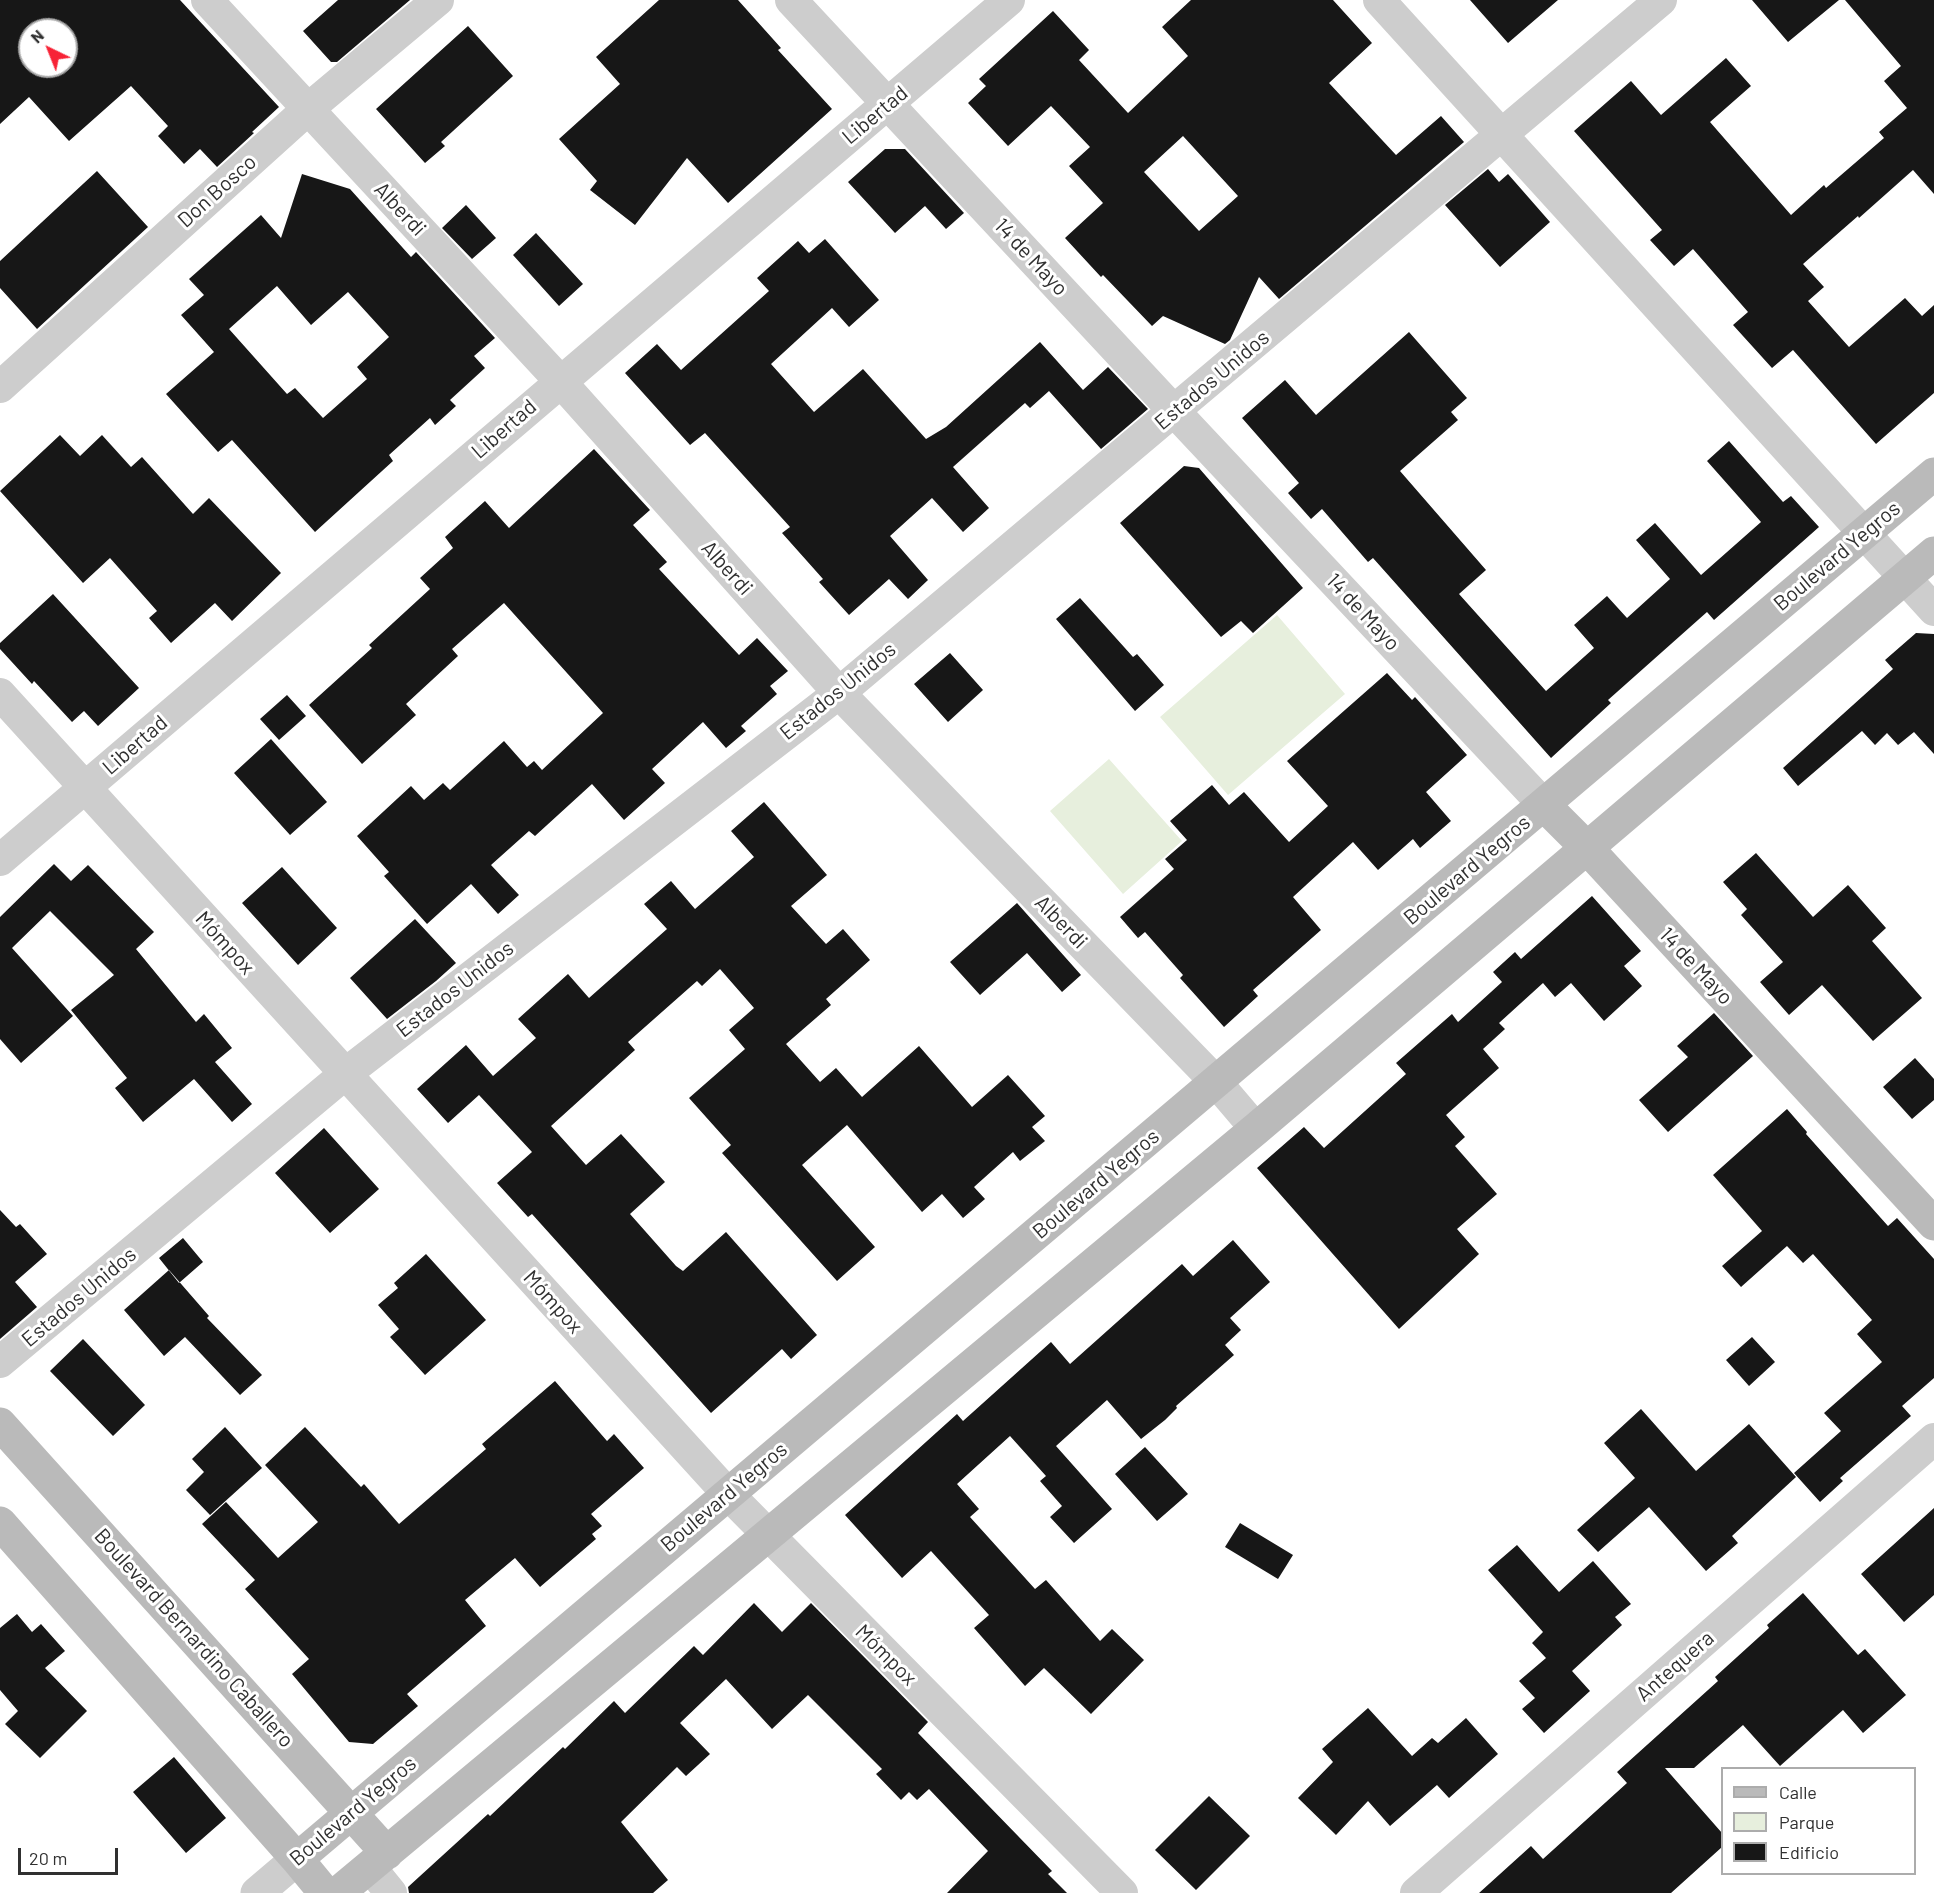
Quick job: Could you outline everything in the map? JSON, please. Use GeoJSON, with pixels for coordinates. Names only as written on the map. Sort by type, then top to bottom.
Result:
{"type":"FeatureCollection","features":[{"type":"Feature","properties":{"kind":"main road","name":"Boulevard Yegros"},"geometry":{"type":"LineString","coordinates":[[297,1859],[1934,474]]}},
{"type":"Feature","properties":{"kind":"main road"},"geometry":{"type":"LineString","coordinates":[[338,1893],[1257,1129],[1934,553]]}},
{"type":"Feature","properties":{"kind":"main road","name":"14 de Mayo"},"geometry":{"type":"LineString","coordinates":[[1544,804],[1934,1224]]}},
{"type":"Feature","properties":{"kind":"main road","name":"Boulevard Bernardino Caballero"},"geometry":{"type":"LineString","coordinates":[[0,1424],[351,1812],[379,1860]]}},
{"type":"Feature","properties":{"kind":"main road"},"geometry":{"type":"LineString","coordinates":[[0,1523],[325,1893]]}},
{"type":"Feature","properties":{"kind":"street","name":"Alberdi"},"geometry":{"type":"LineString","coordinates":[[207,0],[560,381],[839,693],[1216,1082],[1257,1129]]}},
{"type":"Feature","properties":{"kind":"street","name":"Don Bosco"},"geometry":{"type":"LineString","coordinates":[[0,387],[308,110],[438,0]]}},
{"type":"Feature","properties":{"kind":"street","name":"14 de Mayo"},"geometry":{"type":"LineString","coordinates":[[792,0],[1544,804]]}},
{"type":"Feature","properties":{"kind":"street","name":"Libertad"},"geometry":{"type":"LineString","coordinates":[[0,860],[1009,0]]}},
{"type":"Feature","properties":{"kind":"street"},"geometry":{"type":"LineString","coordinates":[[1379,0],[1934,610]]}},
{"type":"Feature","properties":{"kind":"street","name":"Estados Unidos"},"geometry":{"type":"LineString","coordinates":[[0,1362],[345,1074],[839,693],[1661,0]]}},
{"type":"Feature","properties":{"kind":"street","name":"Mómpox"},"geometry":{"type":"LineString","coordinates":[[0,694],[728,1494],[1122,1893]]}},
{"type":"Feature","properties":{"kind":"street","name":"Antequera"},"geometry":{"type":"LineString","coordinates":[[1416,1893],[1934,1439]]}},
{"type":"Feature","properties":{"kind":"street","name":"Boulevard Yegros"},"geometry":{"type":"LineString","coordinates":[[257,1893],[297,1859]]}},
{"type":"Feature","properties":{"kind":"street"},"geometry":{"type":"LineString","coordinates":[[379,1860],[391,1893]]}},
{"type":"Feature","properties":{"kind":"green space"},"geometry":{"type":"Polygon","coordinates":[[[1277,615],[1345,694],[1228,795],[1160,717],[1277,615]]]}},
{"type":"Feature","properties":{"kind":"green space"},"geometry":{"type":"Polygon","coordinates":[[[1109,759],[1182,841],[1123,894],[1050,811],[1109,759]]]}},
{"type":"Feature","properties":{"kind":"building"},"geometry":{"type":"Polygon","coordinates":[[[0,0],[180,0],[279,107],[217,167],[200,149],[184,164],[158,136],[168,126],[131,86],[69,141],[29,97],[0,124],[0,0]]]}},
{"type":"Feature","properties":{"kind":"building"},"geometry":{"type":"Polygon","coordinates":[[[338,0],[410,0],[337,62],[331,62],[303,31],[338,0]]]}},
{"type":"Feature","properties":{"kind":"building"},"geometry":{"type":"Polygon","coordinates":[[[659,0],[738,0],[781,48],[778,50],[832,109],[728,203],[687,158],[635,225],[590,190],[597,181],[559,139],[620,84],[596,57],[659,0]]]}},
{"type":"Feature","properties":{"kind":"building"},"geometry":{"type":"Polygon","coordinates":[[[1191,0],[1333,0],[1372,43],[1329,83],[1396,155],[1441,116],[1464,142],[1279,299],[1259,277],[1230,340],[1225,344],[1163,316],[1152,326],[1103,275],[1101,277],[1065,238],[1103,203],[1069,166],[1090,147],[1051,106],[1008,146],[968,103],[986,86],[979,79],[1053,11],[1089,50],[1079,60],[1128,113],[1188,56],[1162,27],[1191,0]],[[1183,136],[1144,172],[1199,231],[1238,196],[1183,136]]]}},
{"type":"Feature","properties":{"kind":"building"},"geometry":{"type":"Polygon","coordinates":[[[1470,0],[1558,0],[1508,43],[1470,0]]]}},
{"type":"Feature","properties":{"kind":"building"},"geometry":{"type":"Polygon","coordinates":[[[1752,0],[1839,0],[1788,42],[1752,0]]]}},
{"type":"Feature","properties":{"kind":"building"},"geometry":{"type":"Polygon","coordinates":[[[1845,0],[1934,0],[1934,194],[1913,170],[1803,264],[1824,287],[1808,301],[1849,347],[1905,298],[1922,316],[1934,305],[1934,393],[1876,444],[1793,350],[1772,368],[1733,325],[1748,312],[1693,249],[1674,266],[1650,240],[1662,230],[1574,131],[1631,81],[1661,115],[1726,58],[1751,86],[1710,122],[1791,215],[1824,185],[1826,188],[1884,138],[1879,132],[1907,108],[1884,81],[1901,66],[1845,0]]]}},
{"type":"Feature","properties":{"kind":"building"},"geometry":{"type":"Polygon","coordinates":[[[468,26],[513,76],[441,142],[445,146],[425,163],[376,109],[468,26]]]}},
{"type":"Feature","properties":{"kind":"building"},"geometry":{"type":"Polygon","coordinates":[[[885,149],[905,149],[964,213],[946,229],[925,206],[895,233],[848,182],[885,149]]]}},
{"type":"Feature","properties":{"kind":"building"},"geometry":{"type":"Polygon","coordinates":[[[1488,169],[1499,182],[1508,174],[1550,222],[1500,267],[1445,205],[1488,169]]]}},
{"type":"Feature","properties":{"kind":"building"},"geometry":{"type":"Polygon","coordinates":[[[97,171],[148,227],[37,329],[0,288],[0,261],[97,171]]]}},
{"type":"Feature","properties":{"kind":"building"},"geometry":{"type":"Polygon","coordinates":[[[302,174],[350,189],[411,257],[416,252],[495,338],[474,356],[485,368],[450,400],[456,406],[435,425],[430,418],[389,455],[393,461],[315,532],[232,440],[218,452],[166,394],[214,352],[181,315],[204,295],[189,279],[261,215],[281,238],[302,174]],[[277,286],[229,329],[287,394],[295,388],[323,418],[367,379],[357,367],[389,337],[348,292],[311,325],[277,286]]]}},
{"type":"Feature","properties":{"kind":"building"},"geometry":{"type":"Polygon","coordinates":[[[466,205],[496,238],[472,259],[442,228],[466,205]]]}},
{"type":"Feature","properties":{"kind":"building"},"geometry":{"type":"Polygon","coordinates":[[[536,233],[583,284],[559,306],[513,255],[536,233]]]}},
{"type":"Feature","properties":{"kind":"building"},"geometry":{"type":"Polygon","coordinates":[[[825,239],[879,300],[849,327],[832,308],[771,364],[814,412],[863,369],[926,439],[946,427],[1040,342],[1083,390],[1108,367],[1148,409],[1101,449],[1049,391],[1030,408],[1025,403],[953,467],[989,508],[963,532],[932,498],[890,536],[928,580],[908,599],[889,579],[849,615],[819,582],[823,579],[782,533],[790,527],[705,433],[690,445],[625,373],[657,344],[681,370],[769,291],[757,278],[798,241],[809,253],[825,239]]]}},
{"type":"Feature","properties":{"kind":"building"},"geometry":{"type":"Polygon","coordinates":[[[1409,332],[1467,398],[1451,412],[1458,420],[1400,471],[1486,570],[1459,594],[1546,691],[1594,648],[1574,625],[1607,596],[1627,618],[1670,579],[1636,540],[1655,523],[1701,575],[1761,522],[1707,461],[1729,441],[1783,502],[1791,496],[1819,527],[1714,620],[1707,612],[1608,700],[1611,703],[1551,758],[1373,558],[1368,562],[1322,509],[1311,519],[1288,493],[1299,483],[1242,418],[1285,380],[1316,415],[1409,332]]]}},
{"type":"Feature","properties":{"kind":"building"},"geometry":{"type":"Polygon","coordinates":[[[60,435],[80,456],[102,435],[131,467],[142,457],[193,514],[209,498],[281,573],[232,621],[215,603],[171,643],[149,618],[157,611],[110,558],[83,583],[0,491],[60,435]]]}},
{"type":"Feature","properties":{"kind":"building"},"geometry":{"type":"Polygon","coordinates":[[[594,449],[650,510],[633,525],[667,562],[659,569],[739,655],[757,638],[788,671],[770,686],[777,694],[741,726],[746,731],[726,748],[703,722],[652,769],[665,783],[624,820],[592,784],[535,836],[529,831],[491,865],[519,895],[498,914],[471,884],[427,924],[384,876],[389,872],[357,836],[411,786],[424,800],[443,783],[450,790],[504,741],[527,767],[534,761],[542,770],[603,713],[504,603],[452,649],[458,656],[406,704],[416,715],[362,764],[309,705],[372,648],[369,645],[430,589],[420,578],[453,548],[445,537],[485,501],[509,528],[594,449]]]}},
{"type":"Feature","properties":{"kind":"building"},"geometry":{"type":"Polygon","coordinates":[[[1184,466],[1199,468],[1303,588],[1253,633],[1241,621],[1221,637],[1120,523],[1184,466]]]}},
{"type":"Feature","properties":{"kind":"building"},"geometry":{"type":"Polygon","coordinates":[[[53,594],[139,688],[98,726],[84,711],[72,722],[0,649],[0,643],[53,594]]]}},
{"type":"Feature","properties":{"kind":"building"},"geometry":{"type":"Polygon","coordinates":[[[1080,598],[1133,657],[1137,654],[1164,685],[1135,711],[1056,619],[1080,598]]]}},
{"type":"Feature","properties":{"kind":"building"},"geometry":{"type":"Polygon","coordinates":[[[1916,633],[1934,634],[1934,754],[1914,732],[1898,745],[1887,733],[1875,745],[1862,731],[1798,786],[1783,768],[1893,669],[1885,660],[1916,633]]]}},
{"type":"Feature","properties":{"kind":"building"},"geometry":{"type":"Polygon","coordinates":[[[950,653],[983,690],[948,722],[914,684],[950,653]]]}},
{"type":"Feature","properties":{"kind":"building"},"geometry":{"type":"Polygon","coordinates":[[[1387,673],[1412,700],[1415,697],[1467,755],[1426,792],[1451,821],[1420,848],[1413,839],[1378,870],[1353,842],[1293,897],[1321,930],[1253,990],[1258,996],[1224,1027],[1180,978],[1183,975],[1145,932],[1138,938],[1120,917],[1174,869],[1165,859],[1187,840],[1170,821],[1212,785],[1229,805],[1244,792],[1289,842],[1328,806],[1287,761],[1387,673]]]}},
{"type":"Feature","properties":{"kind":"building"},"geometry":{"type":"Polygon","coordinates":[[[287,695],[306,716],[279,740],[260,719],[287,695]]]}},
{"type":"Feature","properties":{"kind":"building"},"geometry":{"type":"Polygon","coordinates":[[[271,739],[327,802],[290,835],[234,773],[271,739]]]}},
{"type":"Feature","properties":{"kind":"building"},"geometry":{"type":"Polygon","coordinates":[[[764,802],[827,875],[791,906],[826,944],[843,929],[870,960],[826,999],[831,1005],[786,1044],[820,1082],[836,1068],[862,1097],[919,1046],[972,1107],[1008,1075],[1045,1116],[1032,1127],[1045,1141],[1020,1161],[1013,1152],[974,1187],[985,1199],[963,1218],[942,1194],[922,1212],[847,1125],[802,1165],[875,1247],[837,1281],[722,1153],[731,1145],[689,1098],[745,1049],[729,1030],[754,1008],[720,969],[702,986],[697,981],[628,1042],[635,1050],[551,1126],[586,1165],[621,1134],[665,1182],[630,1214],[676,1266],[683,1271],[726,1232],[817,1335],[791,1359],[782,1349],[711,1413],[532,1214],[528,1217],[497,1183],[532,1152],[479,1095],[448,1123],[417,1089],[466,1045],[493,1076],[536,1038],[518,1019],[568,974],[589,998],[667,929],[644,904],[671,881],[695,909],[754,857],[731,831],[764,802]]]}},
{"type":"Feature","properties":{"kind":"building"},"geometry":{"type":"Polygon","coordinates":[[[1756,853],[1813,917],[1848,885],[1886,928],[1872,941],[1922,998],[1873,1041],[1822,985],[1789,1015],[1760,982],[1783,962],[1741,915],[1747,909],[1723,882],[1756,853]]]}},
{"type":"Feature","properties":{"kind":"building"},"geometry":{"type":"Polygon","coordinates":[[[54,864],[71,881],[88,865],[154,932],[136,949],[196,1022],[204,1014],[232,1048],[215,1062],[252,1104],[232,1122],[194,1079],[143,1122],[115,1088],[127,1078],[71,1010],[114,975],[50,911],[12,948],[73,1016],[21,1063],[0,1039],[0,917],[54,864]]]}},
{"type":"Feature","properties":{"kind":"building"},"geometry":{"type":"Polygon","coordinates":[[[282,867],[337,928],[298,965],[242,903],[282,867]]]}},
{"type":"Feature","properties":{"kind":"building"},"geometry":{"type":"Polygon","coordinates":[[[1592,896],[1641,951],[1624,966],[1642,986],[1604,1021],[1571,983],[1555,997],[1543,983],[1499,1023],[1505,1029],[1483,1049],[1499,1068],[1446,1115],[1465,1137],[1455,1146],[1497,1194],[1457,1229],[1479,1254],[1399,1329],[1257,1168],[1304,1127],[1324,1148],[1406,1074],[1396,1063],[1452,1014],[1458,1022],[1502,982],[1493,972],[1515,952],[1521,959],[1592,896]]]}},
{"type":"Feature","properties":{"kind":"building"},"geometry":{"type":"Polygon","coordinates":[[[1017,903],[1081,975],[1062,992],[1027,953],[980,995],[950,962],[1017,903]]]}},
{"type":"Feature","properties":{"kind":"building"},"geometry":{"type":"Polygon","coordinates":[[[415,919],[456,963],[387,1019],[350,978],[415,919]]]}},
{"type":"Feature","properties":{"kind":"building"},"geometry":{"type":"Polygon","coordinates":[[[1714,1013],[1753,1056],[1668,1132],[1639,1100],[1688,1057],[1677,1046],[1714,1013]]]}},
{"type":"Feature","properties":{"kind":"building"},"geometry":{"type":"Polygon","coordinates":[[[1915,1058],[1934,1079],[1934,1100],[1912,1119],[1883,1087],[1915,1058]]]}},
{"type":"Feature","properties":{"kind":"building"},"geometry":{"type":"Polygon","coordinates":[[[1787,1109],[1807,1132],[1806,1134],[1888,1226],[1897,1218],[1934,1259],[1934,1378],[1902,1406],[1911,1416],[1840,1478],[1843,1481],[1820,1502],[1794,1473],[1841,1431],[1824,1413],[1882,1362],[1857,1334],[1872,1320],[1813,1254],[1803,1263],[1787,1246],[1741,1287],[1722,1266],[1762,1231],[1713,1175],[1787,1109]]]}},
{"type":"Feature","properties":{"kind":"building"},"geometry":{"type":"Polygon","coordinates":[[[324,1128],[379,1189],[330,1233],[275,1173],[324,1128]]]}},
{"type":"Feature","properties":{"kind":"building"},"geometry":{"type":"Polygon","coordinates":[[[0,1210],[16,1227],[20,1224],[47,1254],[15,1282],[37,1307],[0,1339],[0,1210]]]}},
{"type":"Feature","properties":{"kind":"building"},"geometry":{"type":"Polygon","coordinates":[[[183,1238],[203,1262],[179,1283],[159,1258],[183,1238]]]}},
{"type":"Feature","properties":{"kind":"building"},"geometry":{"type":"Polygon","coordinates":[[[1233,1240],[1270,1282],[1230,1318],[1241,1330],[1225,1345],[1234,1355],[1176,1406],[1177,1408],[1165,1420],[1141,1439],[1107,1400],[1056,1446],[1112,1509],[1074,1543],[1050,1517],[1062,1506],[1040,1481],[1046,1476],[1010,1436],[957,1484],[979,1509],[970,1517],[1035,1589],[1046,1580],[1100,1641],[1112,1629],[1144,1660],[1091,1714],[1044,1668],[1025,1686],[974,1628],[989,1615],[931,1551],[902,1578],[845,1515],[957,1414],[963,1421],[1051,1342],[1070,1364],[1182,1264],[1193,1276],[1233,1240]]]}},
{"type":"Feature","properties":{"kind":"building"},"geometry":{"type":"Polygon","coordinates":[[[426,1254],[486,1320],[425,1375],[390,1337],[399,1329],[378,1305],[398,1288],[394,1283],[426,1254]]]}},
{"type":"Feature","properties":{"kind":"building"},"geometry":{"type":"Polygon","coordinates":[[[169,1270],[209,1316],[207,1318],[262,1375],[240,1395],[185,1337],[164,1356],[124,1310],[169,1270]]]}},
{"type":"Feature","properties":{"kind":"building"},"geometry":{"type":"Polygon","coordinates":[[[1752,1337],[1775,1362],[1749,1386],[1726,1360],[1752,1337]]]}},
{"type":"Feature","properties":{"kind":"building"},"geometry":{"type":"Polygon","coordinates":[[[83,1339],[145,1405],[113,1436],[50,1371],[83,1339]]]}},
{"type":"Feature","properties":{"kind":"building"},"geometry":{"type":"Polygon","coordinates":[[[555,1381],[607,1441],[614,1434],[644,1468],[591,1514],[602,1526],[592,1534],[596,1539],[540,1587],[515,1558],[465,1600],[486,1626],[407,1694],[418,1706],[373,1744],[349,1742],[292,1674],[309,1659],[245,1589],[255,1580],[202,1524],[226,1502],[278,1558],[318,1522],[265,1465],[305,1427],[361,1487],[364,1484],[399,1524],[486,1449],[482,1444],[555,1381]]]}},
{"type":"Feature","properties":{"kind":"building"},"geometry":{"type":"Polygon","coordinates":[[[1641,1409],[1696,1471],[1749,1424],[1796,1477],[1732,1536],[1738,1543],[1706,1571],[1649,1507],[1598,1552],[1577,1530],[1635,1478],[1604,1443],[1641,1409]]]}},
{"type":"Feature","properties":{"kind":"building"},"geometry":{"type":"Polygon","coordinates":[[[225,1427],[262,1468],[210,1515],[186,1490],[204,1472],[192,1459],[225,1427]]]}},
{"type":"Feature","properties":{"kind":"building"},"geometry":{"type":"Polygon","coordinates":[[[1145,1447],[1188,1494],[1157,1521],[1115,1474],[1145,1447]]]}},
{"type":"Feature","properties":{"kind":"building"},"geometry":{"type":"Polygon","coordinates":[[[1934,1508],[1934,1595],[1904,1622],[1861,1574],[1934,1508]]]}},
{"type":"Feature","properties":{"kind":"building"},"geometry":{"type":"Polygon","coordinates":[[[1240,1523],[1293,1555],[1278,1579],[1225,1547],[1240,1523]]]}},
{"type":"Feature","properties":{"kind":"building"},"geometry":{"type":"Polygon","coordinates":[[[1517,1545],[1559,1592],[1593,1561],[1631,1604],[1615,1617],[1622,1625],[1572,1671],[1590,1691],[1544,1733],[1522,1709],[1535,1698],[1519,1681],[1546,1658],[1532,1643],[1543,1632],[1488,1570],[1517,1545]]]}},
{"type":"Feature","properties":{"kind":"building"},"geometry":{"type":"Polygon","coordinates":[[[1803,1593],[1858,1655],[1865,1649],[1906,1695],[1863,1733],[1843,1710],[1780,1766],[1743,1725],[1694,1768],[1665,1768],[1721,1832],[1721,1848],[1671,1893],[1479,1893],[1531,1846],[1543,1859],[1627,1783],[1617,1772],[1718,1681],[1715,1677],[1769,1628],[1767,1625],[1803,1593]]]}},
{"type":"Feature","properties":{"kind":"building"},"geometry":{"type":"Polygon","coordinates":[[[754,1603],[782,1632],[811,1603],[928,1722],[918,1733],[1052,1871],[1048,1874],[1067,1893],[947,1893],[988,1851],[929,1789],[917,1800],[909,1792],[901,1800],[876,1774],[882,1769],[808,1695],[772,1729],[726,1679],[680,1723],[710,1754],[686,1776],[677,1767],[621,1822],[668,1880],[653,1893],[409,1893],[408,1887],[488,1814],[490,1816],[563,1747],[565,1749],[614,1701],[625,1713],[694,1646],[703,1655],[754,1603]]]}},
{"type":"Feature","properties":{"kind":"building"},"geometry":{"type":"Polygon","coordinates":[[[17,1614],[32,1632],[41,1624],[65,1651],[45,1668],[87,1711],[40,1758],[5,1724],[18,1711],[0,1690],[0,1628],[17,1614]]]}},
{"type":"Feature","properties":{"kind":"building"},"geometry":{"type":"Polygon","coordinates":[[[1368,1708],[1412,1756],[1432,1738],[1438,1743],[1466,1718],[1498,1754],[1449,1798],[1437,1785],[1390,1826],[1368,1801],[1336,1835],[1298,1798],[1333,1762],[1322,1749],[1368,1708]]]}},
{"type":"Feature","properties":{"kind":"building"},"geometry":{"type":"Polygon","coordinates":[[[174,1757],[226,1818],[186,1853],[133,1792],[174,1757]]]}},
{"type":"Feature","properties":{"kind":"building"},"geometry":{"type":"Polygon","coordinates":[[[1209,1796],[1250,1836],[1196,1890],[1155,1850],[1209,1796]]]}}]}
